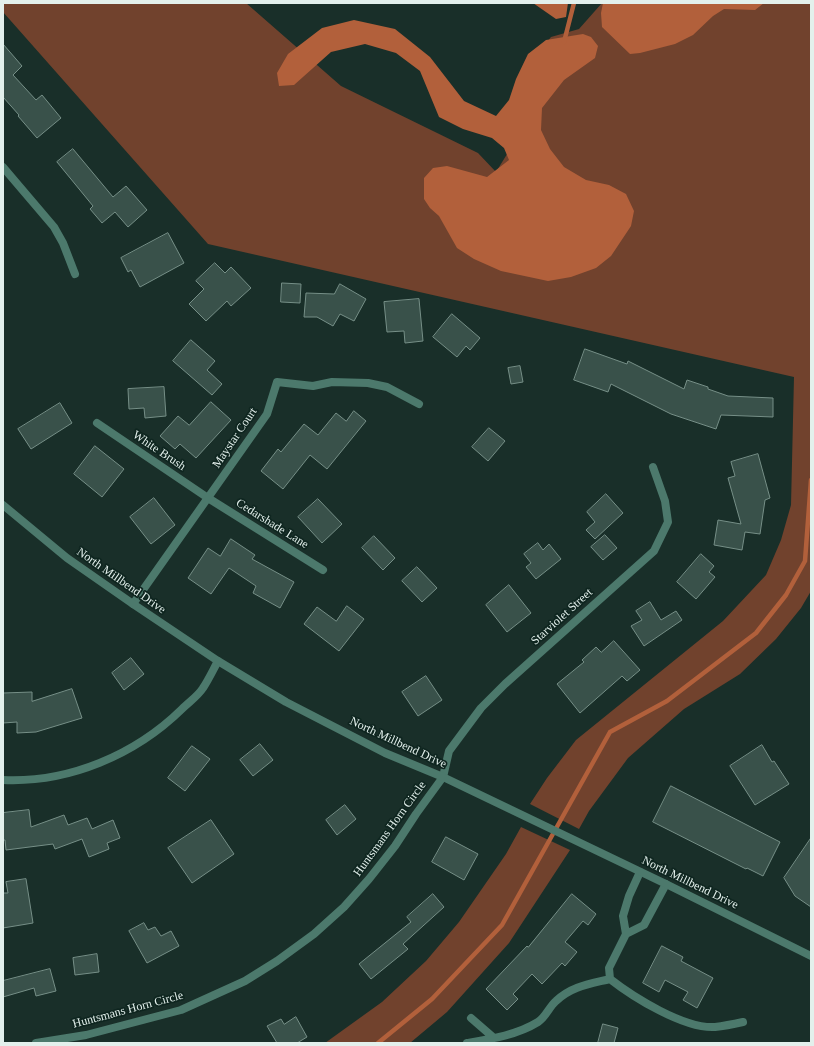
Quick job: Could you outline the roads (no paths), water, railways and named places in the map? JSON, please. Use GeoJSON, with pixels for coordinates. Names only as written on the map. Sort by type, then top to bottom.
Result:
{"type":"FeatureCollection","features":[{"type":"Feature","properties":{"kind":"street"},"geometry":{"type":"LineString","coordinates":[[3,167],[54,227],[63,243],[75,274]]}},
{"type":"Feature","properties":{"kind":"street","name":"Maystar Court"},"geometry":{"type":"LineString","coordinates":[[133,604],[267,414],[277,382],[313,386],[332,382],[368,382],[387,387],[418,404]]}},
{"type":"Feature","properties":{"kind":"street","name":"White Brush"},"geometry":{"type":"LineString","coordinates":[[97,423],[208,498]]}},
{"type":"Feature","properties":{"kind":"street","name":"Starviolet Street"},"geometry":{"type":"LineString","coordinates":[[443,777],[449,751],[481,708],[505,684],[654,551],[668,522],[665,501],[653,467]]}},
{"type":"Feature","properties":{"kind":"street","name":"Cedarshade Lane"},"geometry":{"type":"LineString","coordinates":[[208,498],[322,570]]}},
{"type":"Feature","properties":{"kind":"street","name":"North Millbend Drive"},"geometry":{"type":"LineString","coordinates":[[3,505],[67,558],[133,604],[218,661],[286,702],[385,753],[443,777],[666,884],[811,956]]}},
{"type":"Feature","properties":{"kind":"street"},"geometry":{"type":"LineString","coordinates":[[3,780],[18,781],[51,777],[84,769],[122,752],[142,741],[169,721],[203,688],[218,661]]}},
{"type":"Feature","properties":{"kind":"street","name":"Huntsmans Horn Circle"},"geometry":{"type":"LineString","coordinates":[[36,1043],[86,1035],[181,1010],[244,982],[277,961],[314,934],[344,907],[369,879],[395,846],[443,777]]}},
{"type":"Feature","properties":{"kind":"street"},"geometry":{"type":"LineString","coordinates":[[626,934],[623,916],[629,896],[640,872]]}},
{"type":"Feature","properties":{"kind":"street"},"geometry":{"type":"LineString","coordinates":[[666,884],[644,924],[626,934],[609,968],[610,979],[624,990],[676,1019],[697,1025],[714,1027],[743,1022]]}},
{"type":"Feature","properties":{"kind":"street"},"geometry":{"type":"LineString","coordinates":[[467,1043],[520,1031],[540,1021],[556,1001],[574,988],[610,979]]}},
{"type":"Feature","properties":{"kind":"street"},"geometry":{"type":"LineString","coordinates":[[471,1018],[494,1038]]}},
{"type":"Feature","properties":{"kind":"waterway"},"geometry":{"type":"LineString","coordinates":[[564,42],[574,3]]}},
{"type":"Feature","properties":{"kind":"waterway"},"geometry":{"type":"LineString","coordinates":[[378,1043],[432,999],[502,925],[610,732],[667,701],[756,633],[786,595],[805,561],[811,480]]}}]}
